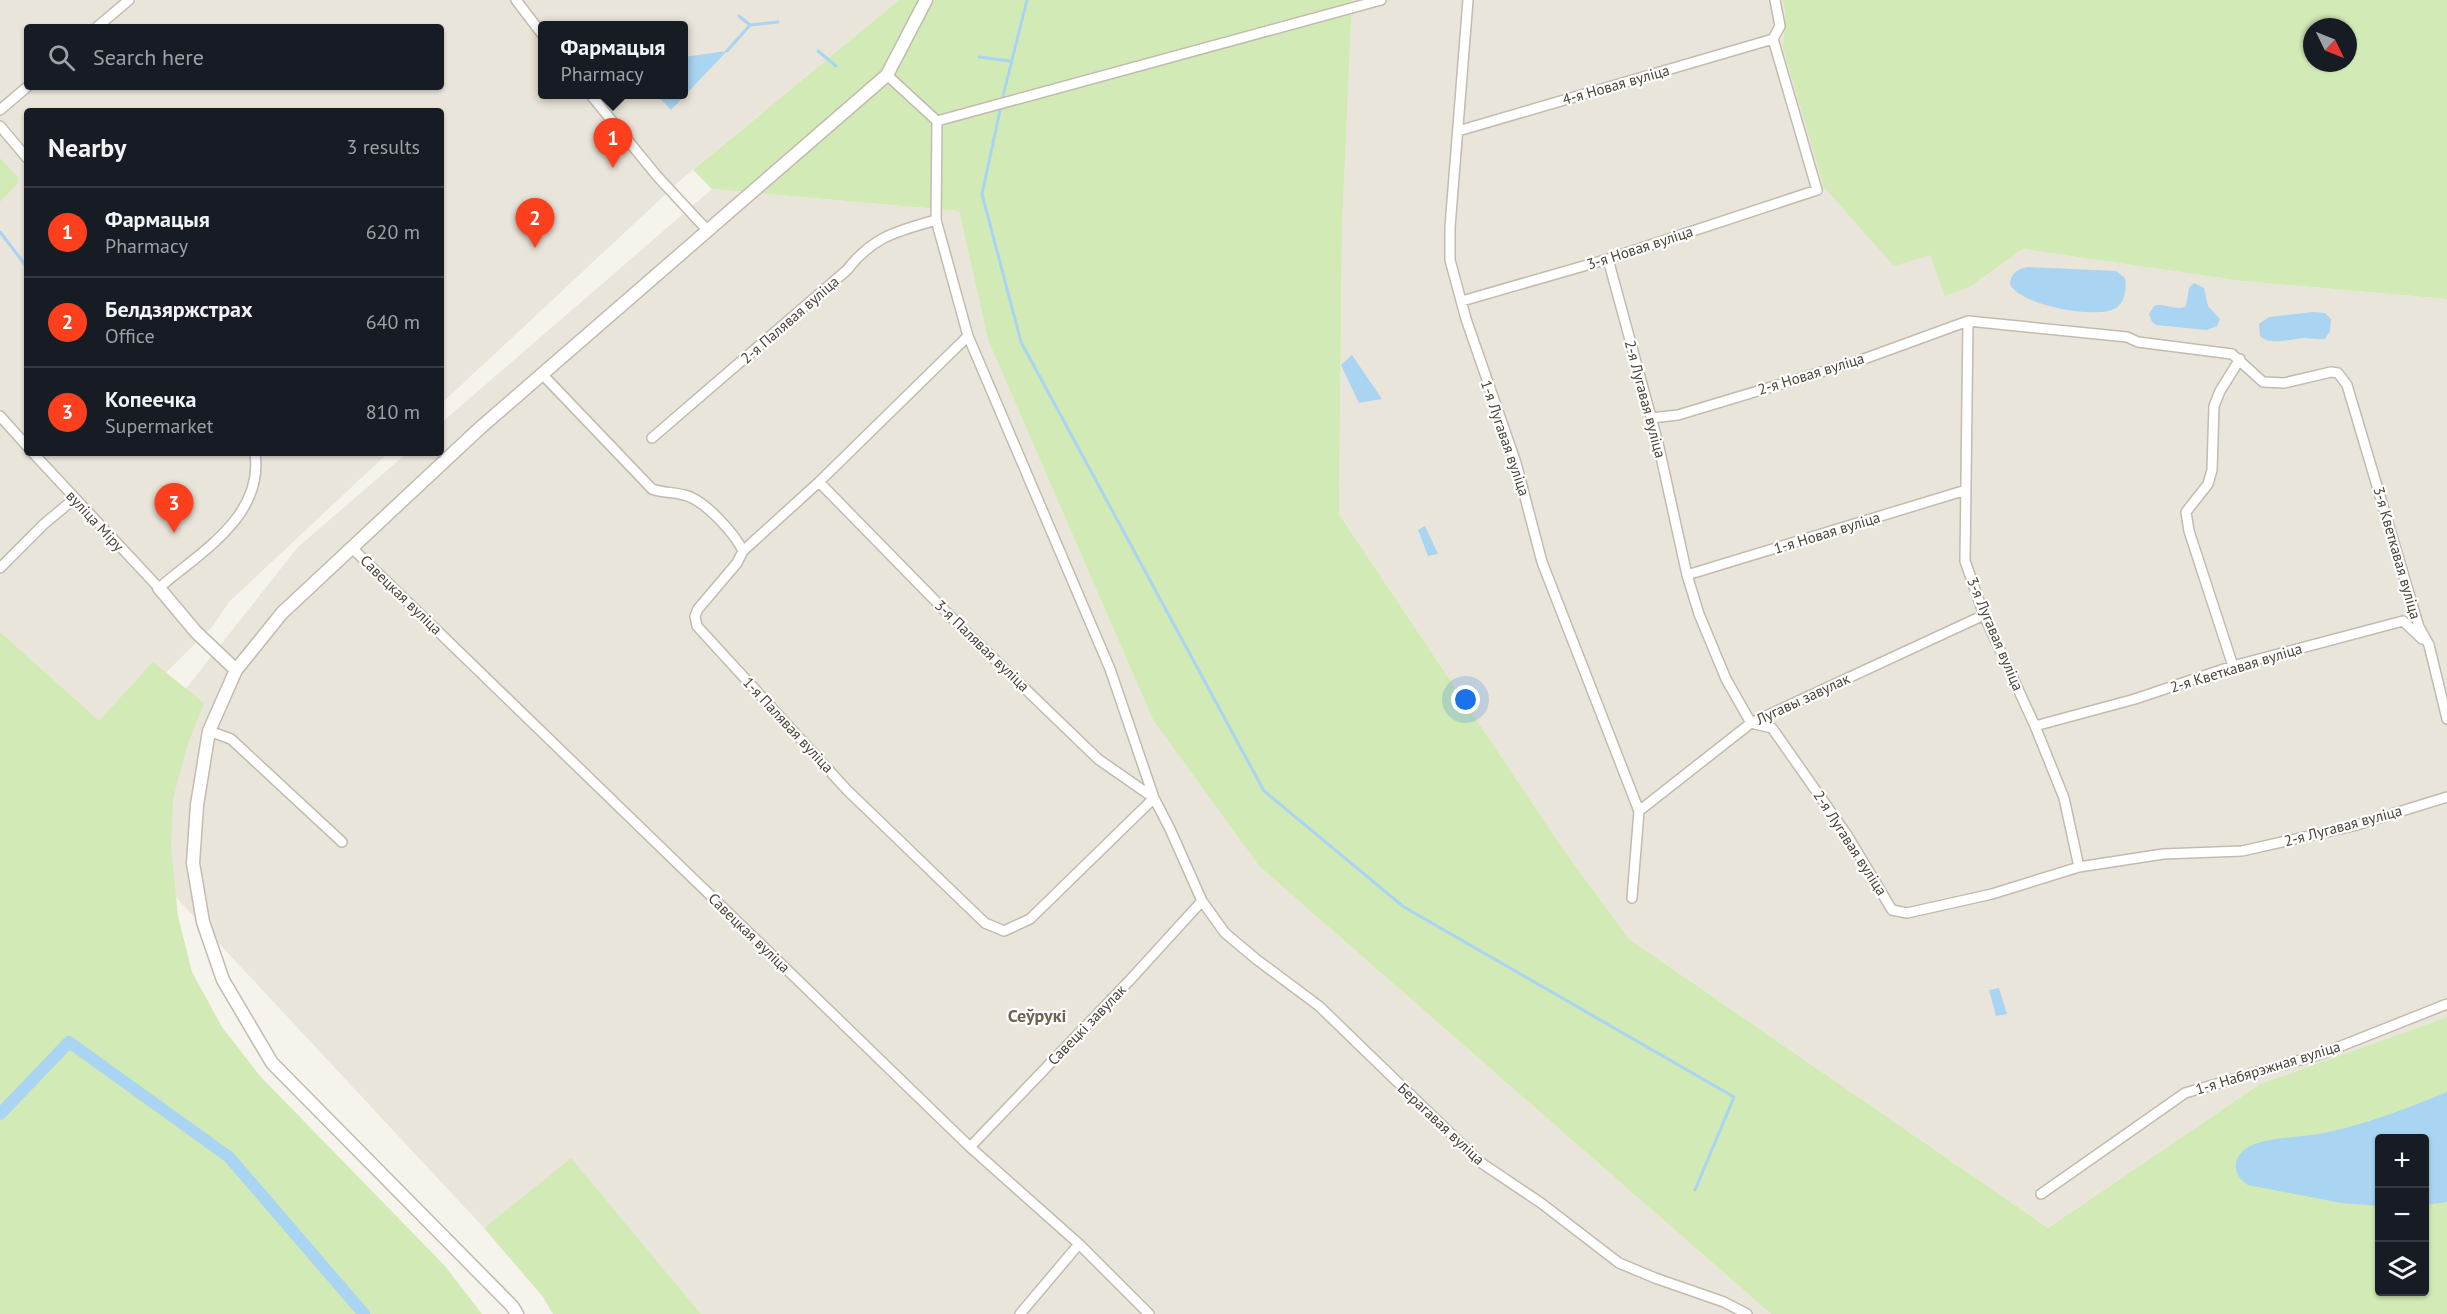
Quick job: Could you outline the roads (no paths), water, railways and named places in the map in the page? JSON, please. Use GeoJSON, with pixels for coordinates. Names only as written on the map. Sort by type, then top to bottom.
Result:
{"type":"FeatureCollection","features":[{"type":"Feature","properties":{"kind":"street"},"geometry":{"type":"LineString","coordinates":[[101,24],[129,0]]}},
{"type":"Feature","properties":{"kind":"street"},"geometry":{"type":"LineString","coordinates":[[516,0],[538,28]]}},
{"type":"Feature","properties":{"kind":"street"},"geometry":{"type":"LineString","coordinates":[[517,1314],[512,1306],[272,1063],[223,980],[203,922],[193,863],[196,805],[209,731],[236,670],[282,613],[480,428],[888,75],[926,0]]}},
{"type":"Feature","properties":{"kind":"street"},"geometry":{"type":"LineString","coordinates":[[888,75],[937,121],[1381,0]]}},
{"type":"Feature","properties":{"kind":"street","name":"1-я Лугавая вуліца"},"geometry":{"type":"LineString","coordinates":[[1468,0],[1450,227],[1450,260],[1483,374],[1516,463],[1542,562],[1639,811],[1632,898]]}},
{"type":"Feature","properties":{"kind":"street"},"geometry":{"type":"LineString","coordinates":[[1773,39],[1780,26],[1775,0]]}},
{"type":"Feature","properties":{"kind":"street","name":"4-я Новая вуліца"},"geometry":{"type":"LineString","coordinates":[[1458,131],[1773,39]]}},
{"type":"Feature","properties":{"kind":"street","name":"3-я Новая вуліца"},"geometry":{"type":"LineString","coordinates":[[1462,301],[1608,260],[1817,190],[1773,39]]}},
{"type":"Feature","properties":{"kind":"street"},"geometry":{"type":"LineString","coordinates":[[0,110],[24,90]]}},
{"type":"Feature","properties":{"kind":"street"},"geometry":{"type":"LineString","coordinates":[[594,99],[657,176],[708,231]]}},
{"type":"Feature","properties":{"kind":"street","name":"Берагавая вуліца"},"geometry":{"type":"LineString","coordinates":[[937,121],[936,220],[968,336],[1110,669],[1154,798],[1202,901],[1225,933],[1319,1006],[1480,1162],[1541,1203],[1619,1263],[1724,1302],[1747,1314]]}},
{"type":"Feature","properties":{"kind":"street"},"geometry":{"type":"LineString","coordinates":[[0,126],[24,154]]}},
{"type":"Feature","properties":{"kind":"street","name":"2-я Палявая вуліца"},"geometry":{"type":"LineString","coordinates":[[652,438],[839,277],[859,254],[890,233],[936,220]]}},
{"type":"Feature","properties":{"kind":"street","name":"2-я Лугавая вуліца"},"geometry":{"type":"LineString","coordinates":[[1608,260],[1651,418],[1687,575],[1699,614],[1726,679],[1751,723],[1772,728],[1847,835],[1892,910],[1907,913],[1981,896],[2079,867],[2163,854],[2242,851],[2353,826],[2447,797]]}},
{"type":"Feature","properties":{"kind":"street"},"geometry":{"type":"LineString","coordinates":[[1968,321],[2127,337],[2138,342],[2232,354],[2240,359],[2220,391],[2214,406],[2212,470],[2208,484],[2186,512],[2189,531],[2233,666]]}},
{"type":"Feature","properties":{"kind":"street","name":"2-я Новая вуліца"},"geometry":{"type":"LineString","coordinates":[[1651,418],[1678,415],[1861,360],[1968,321]]}},
{"type":"Feature","properties":{"kind":"street","name":"3-я Лугавая вуліца"},"geometry":{"type":"LineString","coordinates":[[1968,321],[1965,561],[1984,615],[2035,726],[2064,798],[2079,867]]}},
{"type":"Feature","properties":{"kind":"street","name":"1-я Палявая вуліца"},"geometry":{"type":"LineString","coordinates":[[968,336],[819,482],[743,551],[737,563],[698,609],[695,616],[697,626],[847,790],[985,923],[1004,931],[1030,919],[1154,798]]}},
{"type":"Feature","properties":{"kind":"street","name":"3-я Кветкавая вуліца"},"geometry":{"type":"LineString","coordinates":[[2240,359],[2263,382],[2284,383],[2331,372],[2338,373],[2347,385],[2419,627],[2429,645],[2447,719]]}},
{"type":"Feature","properties":{"kind":"street"},"geometry":{"type":"LineString","coordinates":[[542,374],[652,489],[667,494],[685,495],[701,503],[737,539],[743,551]]}},
{"type":"Feature","properties":{"kind":"street"},"geometry":{"type":"LineString","coordinates":[[0,416],[24,443]]}},
{"type":"Feature","properties":{"kind":"street","name":"вуліца Міру"},"geometry":{"type":"LineString","coordinates":[[36,456],[159,588]]}},
{"type":"Feature","properties":{"kind":"street"},"geometry":{"type":"LineString","coordinates":[[236,670],[196,632],[159,588],[214,545],[245,510],[258,469],[256,456]]}},
{"type":"Feature","properties":{"kind":"street","name":"3-я Палявая вуліца"},"geometry":{"type":"LineString","coordinates":[[819,482],[958,624],[1098,759],[1154,798]]}},
{"type":"Feature","properties":{"kind":"street","name":"1-я Новая вуліца"},"geometry":{"type":"LineString","coordinates":[[1687,575],[1966,490]]}},
{"type":"Feature","properties":{"kind":"street"},"geometry":{"type":"LineString","coordinates":[[0,568],[44,524],[74,499]]}},
{"type":"Feature","properties":{"kind":"street","name":"Савецкая вуліца"},"geometry":{"type":"LineString","coordinates":[[353,549],[970,1147],[1079,1244],[1149,1314]]}},
{"type":"Feature","properties":{"kind":"street","name":"Лугавы завулак"},"geometry":{"type":"LineString","coordinates":[[1639,811],[1751,723],[1984,615]]}},
{"type":"Feature","properties":{"kind":"street","name":"2-я Кветкавая вуліца"},"geometry":{"type":"LineString","coordinates":[[2035,726],[2135,699],[2233,666],[2403,621],[2429,645]]}},
{"type":"Feature","properties":{"kind":"street"},"geometry":{"type":"LineString","coordinates":[[209,731],[231,739],[342,842]]}},
{"type":"Feature","properties":{"kind":"street","name":"Савецкі завулак"},"geometry":{"type":"LineString","coordinates":[[970,1147],[1130,980],[1202,901]]}},
{"type":"Feature","properties":{"kind":"street","name":"1-я Набярэжная вуліца"},"geometry":{"type":"LineString","coordinates":[[2041,1194],[2185,1093],[2321,1054],[2447,1004]]}},
{"type":"Feature","properties":{"kind":"street"},"geometry":{"type":"LineString","coordinates":[[1020,1314],[1079,1244]]}},
{"type":"Feature","properties":{"kind":"water"},"geometry":{"type":"Polygon","coordinates":[[[727,51],[688,92],[688,56],[727,51]]]}},
{"type":"Feature","properties":{"kind":"water"},"geometry":{"type":"Polygon","coordinates":[[[661,99],[681,99],[671,110],[661,99]]]}},
{"type":"Feature","properties":{"kind":"water"},"geometry":{"type":"Polygon","coordinates":[[[2027,267],[2116,271],[2125,278],[2125,294],[2116,308],[2106,311],[2076,311],[2042,304],[2016,292],[2010,284],[2015,272],[2027,267]]]}},
{"type":"Feature","properties":{"kind":"water"},"geometry":{"type":"Polygon","coordinates":[[[2194,283],[2204,288],[2208,306],[2220,319],[2217,326],[2207,330],[2156,325],[2152,322],[2149,314],[2154,306],[2182,308],[2186,306],[2189,288],[2194,283]]]}},
{"type":"Feature","properties":{"kind":"water"},"geometry":{"type":"Polygon","coordinates":[[[2313,312],[2325,313],[2331,319],[2330,331],[2325,339],[2269,341],[2260,336],[2259,324],[2269,317],[2313,312]]]}},
{"type":"Feature","properties":{"kind":"water"},"geometry":{"type":"Polygon","coordinates":[[[1352,355],[1382,399],[1359,403],[1341,365],[1352,355]]]}},
{"type":"Feature","properties":{"kind":"water"},"geometry":{"type":"Polygon","coordinates":[[[1425,526],[1438,554],[1428,556],[1418,530],[1425,526]]]}},
{"type":"Feature","properties":{"kind":"water"},"geometry":{"type":"Polygon","coordinates":[[[1999,988],[2007,1014],[1996,1016],[1989,990],[1999,988]]]}},
{"type":"Feature","properties":{"kind":"water"},"geometry":{"type":"Polygon","coordinates":[[[2447,1092],[2447,1202],[2429,1204],[2429,1134],[2375,1134],[2375,1206],[2341,1203],[2248,1185],[2242,1181],[2236,1171],[2240,1154],[2250,1146],[2277,1139],[2324,1133],[2401,1110],[2447,1092]]]}},
{"type":"Feature","properties":{"kind":"waterway"},"geometry":{"type":"LineString","coordinates":[[1002,100],[1027,0]]}},
{"type":"Feature","properties":{"kind":"waterway"},"geometry":{"type":"LineString","coordinates":[[739,16],[750,25]]}},
{"type":"Feature","properties":{"kind":"waterway"},"geometry":{"type":"LineString","coordinates":[[727,51],[750,25],[778,22]]}},
{"type":"Feature","properties":{"kind":"waterway"},"geometry":{"type":"LineString","coordinates":[[818,51],[836,66]]}},
{"type":"Feature","properties":{"kind":"waterway"},"geometry":{"type":"LineString","coordinates":[[979,57],[1011,61]]}},
{"type":"Feature","properties":{"kind":"waterway"},"geometry":{"type":"LineString","coordinates":[[1001,106],[982,194],[1021,342],[1264,791],[1404,907],[1734,1097],[1695,1190]]}},
{"type":"Feature","properties":{"kind":"waterway"},"geometry":{"type":"LineString","coordinates":[[0,232],[24,263]]}},
{"type":"Feature","properties":{"kind":"waterway"},"geometry":{"type":"LineString","coordinates":[[0,1114],[69,1042],[229,1157],[364,1314]]}},
{"type":"Feature","properties":{"kind":"place","name":"Фармацыя"},"geometry":{"type":"Point","coordinates":[613,168]}},
{"type":"Feature","properties":{"kind":"place","name":"Белдзяржстрах"},"geometry":{"type":"Point","coordinates":[535,248]}},
{"type":"Feature","properties":{"kind":"place","name":"Копеечка"},"geometry":{"type":"Point","coordinates":[174,533]}},
{"type":"Feature","properties":{"kind":"district","name":"Сеўрукі"},"geometry":{"type":"Point","coordinates":[1037,1016]}}]}
